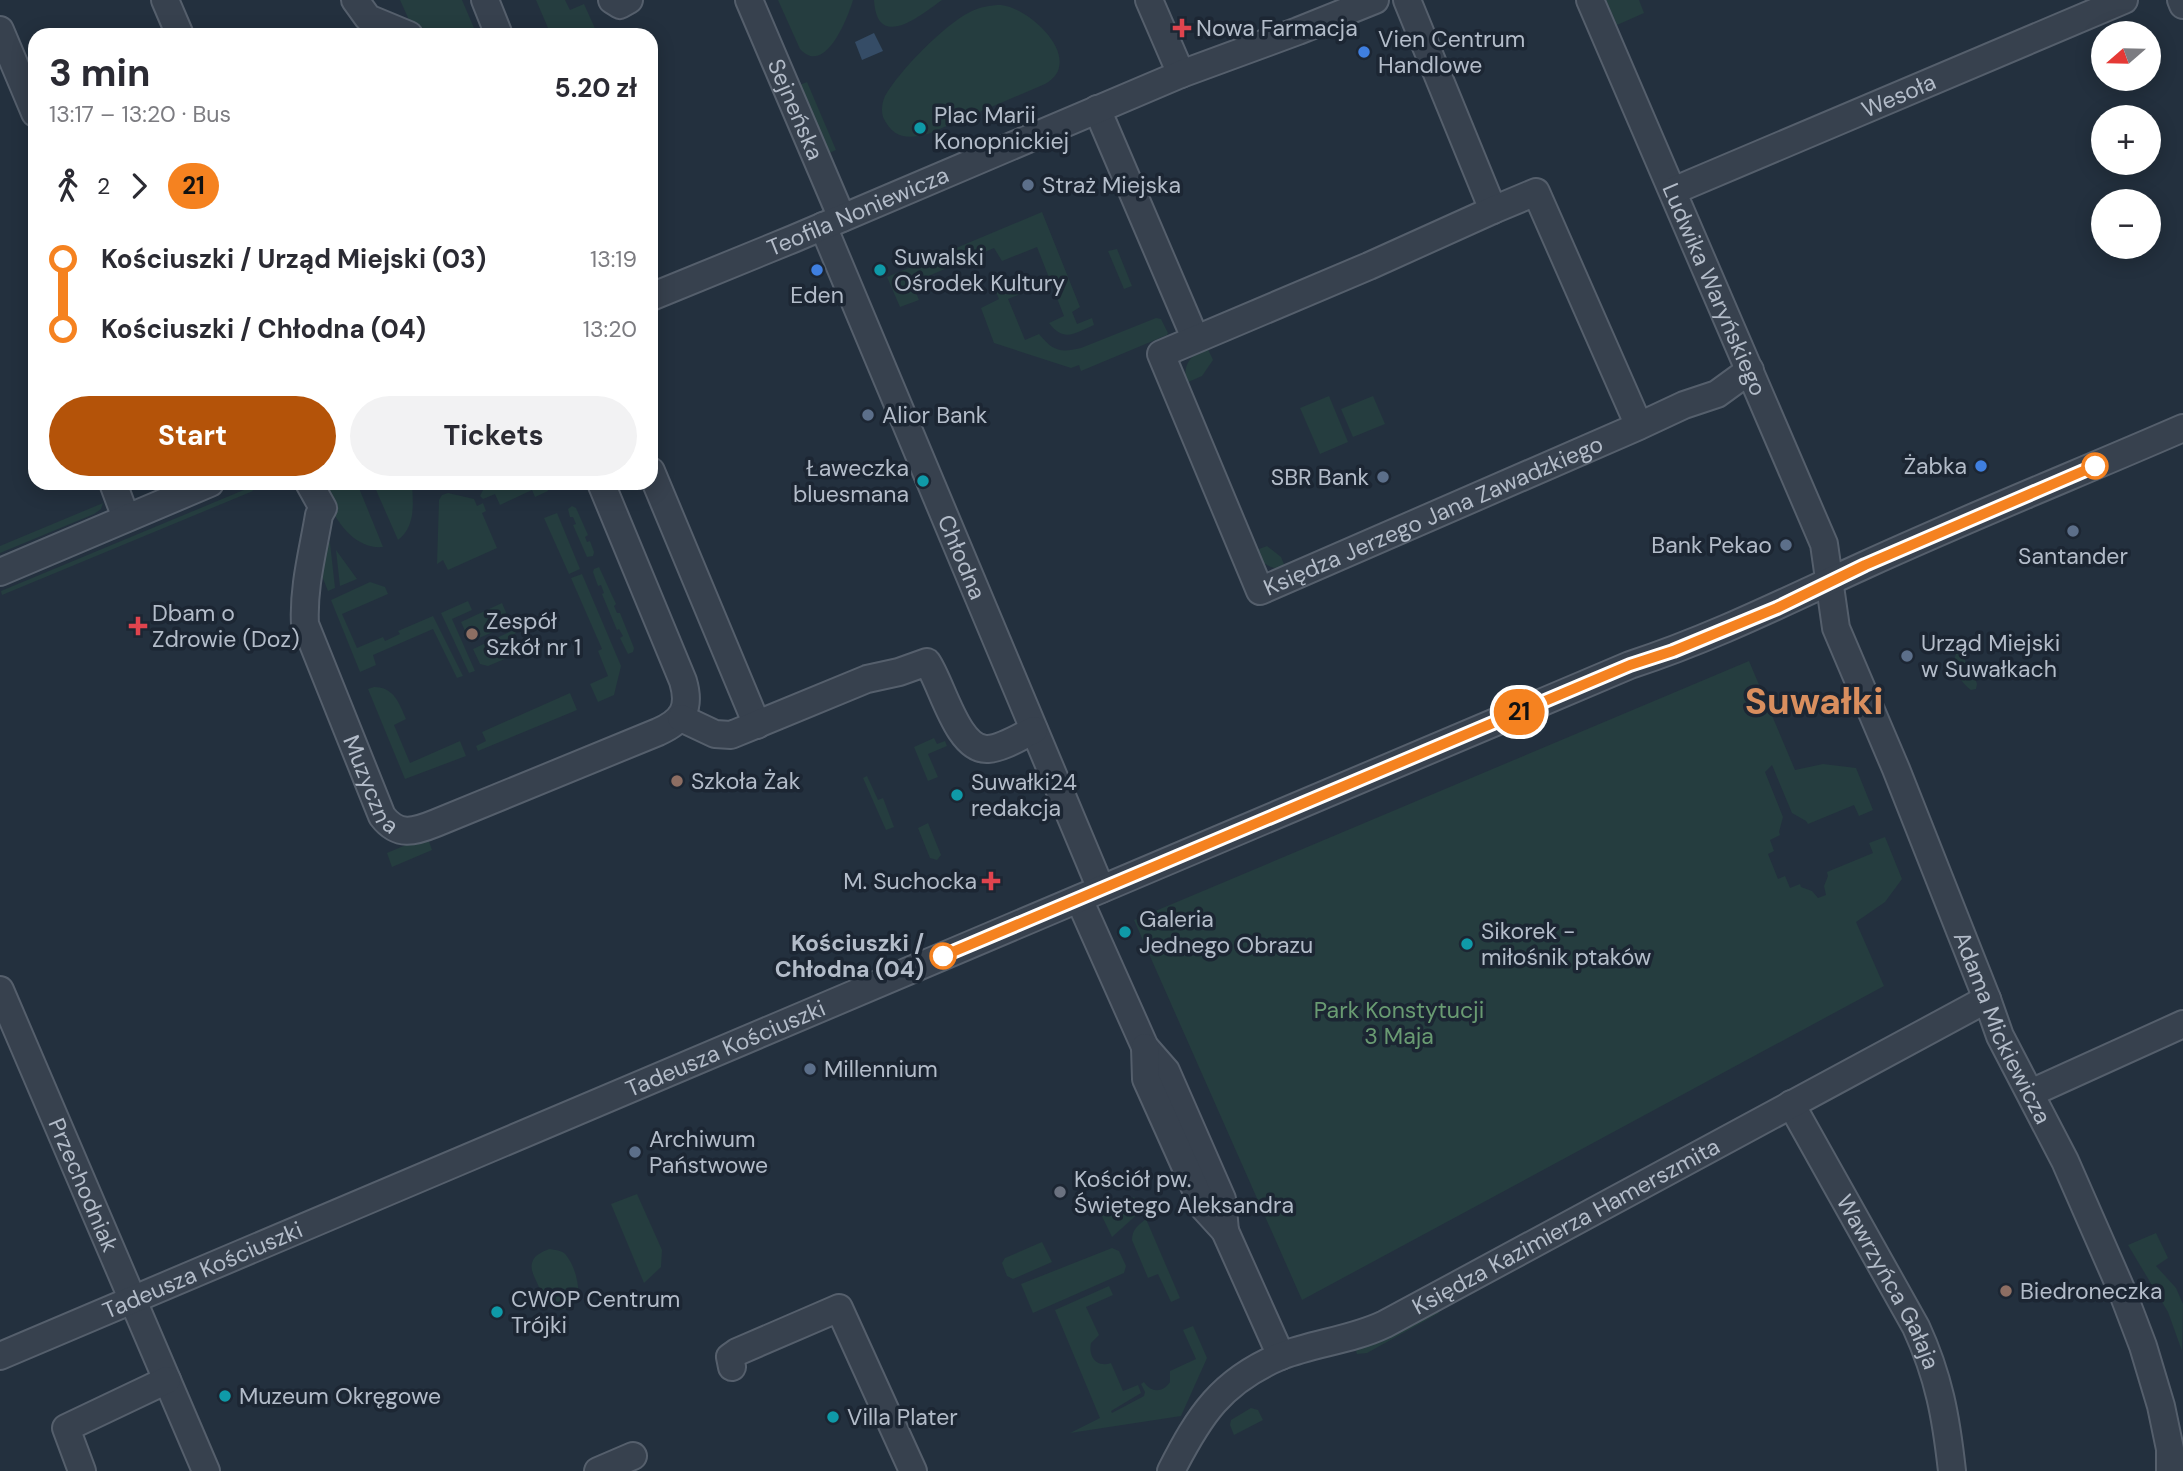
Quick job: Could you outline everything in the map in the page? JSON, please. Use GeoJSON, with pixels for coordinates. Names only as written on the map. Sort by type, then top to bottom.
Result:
{"type":"FeatureCollection","features":[{"type":"Feature","properties":{"kind":"street"},"geometry":{"type":"LineString","coordinates":[[165,0],[177,28]]}},
{"type":"Feature","properties":{"kind":"street"},"geometry":{"type":"LineString","coordinates":[[355,0],[368,18],[393,28]]}},
{"type":"Feature","properties":{"kind":"street"},"geometry":{"type":"LineString","coordinates":[[485,0],[496,28]]}},
{"type":"Feature","properties":{"kind":"street"},"geometry":{"type":"LineString","coordinates":[[612,0],[620,5],[629,0]]}},
{"type":"Feature","properties":{"kind":"street","name":"Sejneńska"},"geometry":{"type":"LineString","coordinates":[[749,0],[833,222]]}},
{"type":"Feature","properties":{"kind":"street"},"geometry":{"type":"LineString","coordinates":[[1149,0],[1181,74]]}},
{"type":"Feature","properties":{"kind":"street","name":"Teofila Noniewicza"},"geometry":{"type":"LineString","coordinates":[[658,294],[1181,74],[1375,0]]}},
{"type":"Feature","properties":{"kind":"street"},"geometry":{"type":"LineString","coordinates":[[1407,0],[1493,210]]}},
{"type":"Feature","properties":{"kind":"street","name":"Ludwika Waryńskiego"},"geometry":{"type":"LineString","coordinates":[[1590,0],[1825,544],[1830,582]]}},
{"type":"Feature","properties":{"kind":"street","name":"Wesoła"},"geometry":{"type":"LineString","coordinates":[[1672,191],[2124,0]]}},
{"type":"Feature","properties":{"kind":"street"},"geometry":{"type":"LineString","coordinates":[[0,30],[28,96]]}},
{"type":"Feature","properties":{"kind":"street"},"geometry":{"type":"LineString","coordinates":[[1097,109],[1195,338]]}},
{"type":"Feature","properties":{"kind":"street","name":"Księdza Jerzego Jana Zawadzkiego"},"geometry":{"type":"LineString","coordinates":[[1639,426],[1536,192],[1161,354],[1260,592],[1639,426],[1684,405],[1717,394],[1750,370]]}},
{"type":"Feature","properties":{"kind":"street","name":"Chłodna"},"geometry":{"type":"LineString","coordinates":[[833,222],[1034,730],[1144,1047],[1146,1079],[1204,1208],[1225,1231],[1281,1356]]}},
{"type":"Feature","properties":{"kind":"street","name":"Tadeusza Kościuszki"},"geometry":{"type":"LineString","coordinates":[[0,1356],[1618,670],[1731,627],[1865,565],[2183,428]]}},
{"type":"Feature","properties":{"kind":"street"},"geometry":{"type":"LineString","coordinates":[[658,488],[757,725]]}},
{"type":"Feature","properties":{"kind":"street"},"geometry":{"type":"LineString","coordinates":[[116,490],[126,518]]}},
{"type":"Feature","properties":{"kind":"street"},"geometry":{"type":"LineString","coordinates":[[0,572],[193,490]]}},
{"type":"Feature","properties":{"kind":"street","name":"Muzyczna"},"geometry":{"type":"LineString","coordinates":[[313,490],[323,508],[319,515],[306,584],[305,624],[376,803],[389,826],[400,831],[422,829],[658,732],[681,718]]}},
{"type":"Feature","properties":{"kind":"street"},"geometry":{"type":"LineString","coordinates":[[604,490],[683,681],[686,699],[681,718],[722,736],[738,733],[867,679],[927,662],[958,727],[971,744],[989,749],[1034,730]]}},
{"type":"Feature","properties":{"kind":"street","name":"Adama Mickiewicza"},"geometry":{"type":"LineString","coordinates":[[1830,582],[1836,628],[1896,769],[2000,1036],[2080,1194],[2122,1291],[2143,1346],[2161,1406],[2170,1449],[2170,1471]]}},
{"type":"Feature","properties":{"kind":"street","name":"Przechodniak"},"geometry":{"type":"LineString","coordinates":[[0,990],[206,1471]]}},
{"type":"Feature","properties":{"kind":"street","name":"Księdza Kazimierza Hamerszmita"},"geometry":{"type":"LineString","coordinates":[[1171,1471],[1191,1431],[1223,1391],[1281,1356],[1379,1327],[1987,999]]}},
{"type":"Feature","properties":{"kind":"street"},"geometry":{"type":"LineString","coordinates":[[2031,1093],[2183,1024]]}},
{"type":"Feature","properties":{"kind":"street","name":"Wawrzyńca Gałaja"},"geometry":{"type":"LineString","coordinates":[[1791,1104],[1927,1351],[1945,1411],[1952,1471]]}},
{"type":"Feature","properties":{"kind":"street"},"geometry":{"type":"LineString","coordinates":[[732,1367],[730,1357],[737,1352],[839,1308],[913,1471]]}},
{"type":"Feature","properties":{"kind":"street"},"geometry":{"type":"LineString","coordinates":[[82,1471],[66,1428],[166,1380]]}},
{"type":"Feature","properties":{"kind":"street"},"geometry":{"type":"LineString","coordinates":[[598,1471],[633,1456]]}},
{"type":"Feature","properties":{"kind":"green space"},"geometry":{"type":"Polygon","coordinates":[[[400,0],[462,0],[474,28],[413,28],[400,0]]]}},
{"type":"Feature","properties":{"kind":"green space"},"geometry":{"type":"Polygon","coordinates":[[[536,0],[565,0],[570,10],[584,4],[595,28],[548,28],[536,0]]]}},
{"type":"Feature","properties":{"kind":"green space"},"geometry":{"type":"Polygon","coordinates":[[[778,0],[853,0],[834,41],[818,56],[809,56],[800,49],[778,0]]]}},
{"type":"Feature","properties":{"kind":"green space"},"geometry":{"type":"Polygon","coordinates":[[[874,0],[942,0],[912,20],[891,27],[883,24],[877,16],[874,0]]]}},
{"type":"Feature","properties":{"kind":"green space"},"geometry":{"type":"Polygon","coordinates":[[[1606,0],[1639,0],[1644,13],[1617,25],[1606,0]]]}},
{"type":"Feature","properties":{"kind":"green space"},"geometry":{"type":"Polygon","coordinates":[[[1001,5],[1026,15],[1050,37],[1060,62],[1056,74],[1045,84],[928,134],[908,137],[891,130],[883,117],[883,101],[911,62],[959,18],[978,9],[1001,5]]]}},
{"type":"Feature","properties":{"kind":"green space"},"geometry":{"type":"Polygon","coordinates":[[[807,82],[836,150],[827,154],[797,86],[807,82]]]}},
{"type":"Feature","properties":{"kind":"green space"},"geometry":{"type":"Polygon","coordinates":[[[1042,212],[1080,307],[1072,312],[1077,324],[1092,318],[1094,325],[1065,335],[1049,323],[1064,316],[1037,247],[1002,261],[994,248],[912,283],[919,300],[900,307],[887,277],[1042,212]]]}},
{"type":"Feature","properties":{"kind":"green space"},"geometry":{"type":"Polygon","coordinates":[[[1117,249],[1132,286],[1124,289],[1108,251],[1117,249]]]}},
{"type":"Feature","properties":{"kind":"green space"},"geometry":{"type":"Polygon","coordinates":[[[1014,280],[1023,293],[1008,299],[1025,340],[1039,334],[1057,349],[1074,350],[1156,318],[1161,319],[1168,333],[1081,371],[1079,365],[1071,368],[994,343],[981,308],[999,299],[992,282],[1014,280]]]}},
{"type":"Feature","properties":{"kind":"green space"},"geometry":{"type":"Polygon","coordinates":[[[1207,347],[1213,360],[1202,376],[1186,383],[1189,361],[1207,347]]]}},
{"type":"Feature","properties":{"kind":"green space"},"geometry":{"type":"Polygon","coordinates":[[[1329,396],[1348,442],[1320,454],[1300,408],[1329,396]]]}},
{"type":"Feature","properties":{"kind":"green space"},"geometry":{"type":"Polygon","coordinates":[[[1373,396],[1385,424],[1353,437],[1341,409],[1373,396]]]}},
{"type":"Feature","properties":{"kind":"green space"},"geometry":{"type":"Polygon","coordinates":[[[244,490],[253,491],[2,595],[1,591],[244,490]]]}},
{"type":"Feature","properties":{"kind":"green space"},"geometry":{"type":"Polygon","coordinates":[[[322,490],[360,490],[383,547],[371,546],[351,536],[330,507],[322,490]]]}},
{"type":"Feature","properties":{"kind":"green space"},"geometry":{"type":"Polygon","coordinates":[[[376,490],[412,490],[411,521],[398,540],[376,490]]]}},
{"type":"Feature","properties":{"kind":"green space"},"geometry":{"type":"Polygon","coordinates":[[[483,490],[532,490],[500,505],[495,494],[483,499],[480,496],[483,490]]]}},
{"type":"Feature","properties":{"kind":"green space"},"geometry":{"type":"Polygon","coordinates":[[[532,490],[548,490],[548,491],[535,497],[532,490]]]}},
{"type":"Feature","properties":{"kind":"green space"},"geometry":{"type":"Polygon","coordinates":[[[448,493],[474,499],[477,506],[483,503],[486,511],[482,513],[497,548],[448,570],[443,560],[437,564],[439,500],[442,495],[448,493]]]}},
{"type":"Feature","properties":{"kind":"green space"},"geometry":{"type":"Polygon","coordinates":[[[103,503],[101,509],[94,514],[0,553],[0,546],[103,503]]]}},
{"type":"Feature","properties":{"kind":"green space"},"geometry":{"type":"Polygon","coordinates":[[[572,506],[576,508],[588,535],[585,537],[587,542],[590,541],[593,556],[587,557],[573,525],[576,524],[568,509],[572,506]]]}},
{"type":"Feature","properties":{"kind":"green space"},"geometry":{"type":"Polygon","coordinates":[[[557,513],[580,569],[569,574],[544,518],[557,513]]]}},
{"type":"Feature","properties":{"kind":"green space"},"geometry":{"type":"Polygon","coordinates":[[[325,536],[330,543],[335,588],[328,591],[322,576],[325,536]]]}},
{"type":"Feature","properties":{"kind":"green space"},"geometry":{"type":"Polygon","coordinates":[[[1267,546],[1281,557],[1286,569],[1267,565],[1254,551],[1267,546]]]}},
{"type":"Feature","properties":{"kind":"green space"},"geometry":{"type":"Polygon","coordinates":[[[336,550],[357,579],[340,586],[336,550]]]}},
{"type":"Feature","properties":{"kind":"green space"},"geometry":{"type":"Polygon","coordinates":[[[599,567],[634,648],[633,652],[628,654],[620,638],[623,636],[619,629],[617,630],[601,585],[598,586],[593,572],[599,567]]]}},
{"type":"Feature","properties":{"kind":"green space"},"geometry":{"type":"Polygon","coordinates":[[[582,574],[621,666],[614,695],[598,702],[590,684],[608,676],[598,651],[602,649],[571,578],[582,574]]]}},
{"type":"Feature","properties":{"kind":"green space"},"geometry":{"type":"Polygon","coordinates":[[[370,582],[385,587],[388,594],[342,614],[357,648],[383,637],[385,641],[400,634],[398,631],[433,616],[463,676],[457,678],[433,629],[373,655],[376,665],[360,672],[331,600],[370,582]]]}},
{"type":"Feature","properties":{"kind":"green space"},"geometry":{"type":"Polygon","coordinates":[[[468,601],[472,610],[452,619],[475,671],[469,673],[441,613],[468,601]]]}},
{"type":"Feature","properties":{"kind":"green space"},"geometry":{"type":"Polygon","coordinates":[[[502,603],[511,624],[470,642],[461,622],[502,603]]]}},
{"type":"Feature","properties":{"kind":"green space"},"geometry":{"type":"Polygon","coordinates":[[[514,630],[516,633],[511,636],[514,642],[519,640],[519,653],[488,666],[480,664],[473,649],[514,630]]]}},
{"type":"Feature","properties":{"kind":"green space"},"geometry":{"type":"Polygon","coordinates":[[[1959,649],[1963,649],[1966,663],[1970,664],[1977,684],[1976,689],[1971,690],[1956,671],[1955,660],[1959,649]]]}},
{"type":"Feature","properties":{"kind":"green space","name":"Park Konstytucji 3 Maja"},"geometry":{"type":"Polygon","coordinates":[[[1749,661],[1795,770],[1823,764],[1856,768],[1873,810],[1859,816],[1854,805],[1808,824],[1792,813],[1772,765],[1765,772],[1783,817],[1780,835],[1770,840],[1774,851],[1768,854],[1778,879],[1785,876],[1790,888],[1800,884],[1818,898],[1826,895],[1824,886],[1827,872],[1873,853],[1869,843],[1885,837],[1902,879],[1885,902],[1856,922],[1884,986],[1302,1300],[1134,920],[1749,661]]]}},
{"type":"Feature","properties":{"kind":"green space"},"geometry":{"type":"Polygon","coordinates":[[[374,687],[391,693],[401,707],[406,719],[394,725],[410,763],[460,741],[466,756],[405,779],[368,689],[374,687]]]}},
{"type":"Feature","properties":{"kind":"green space"},"geometry":{"type":"Polygon","coordinates":[[[570,693],[577,710],[478,751],[476,746],[486,741],[482,732],[570,693]]]}},
{"type":"Feature","properties":{"kind":"green space"},"geometry":{"type":"Polygon","coordinates":[[[934,738],[937,744],[945,741],[947,746],[928,754],[938,777],[928,781],[914,747],[934,738]]]}},
{"type":"Feature","properties":{"kind":"green space"},"geometry":{"type":"Polygon","coordinates":[[[867,776],[878,800],[883,798],[894,827],[886,830],[863,778],[867,776]]]}},
{"type":"Feature","properties":{"kind":"green space"},"geometry":{"type":"Polygon","coordinates":[[[928,823],[941,855],[937,860],[930,858],[918,828],[928,823]]]}},
{"type":"Feature","properties":{"kind":"green space"},"geometry":{"type":"Polygon","coordinates":[[[427,836],[432,850],[392,867],[387,853],[427,836]]]}},
{"type":"Feature","properties":{"kind":"green space"},"geometry":{"type":"Polygon","coordinates":[[[637,1194],[662,1250],[661,1267],[644,1283],[611,1204],[637,1194]]]}},
{"type":"Feature","properties":{"kind":"green space"},"geometry":{"type":"Polygon","coordinates":[[[1134,1197],[1141,1211],[1112,1237],[1100,1212],[1134,1197]]]}},
{"type":"Feature","properties":{"kind":"green space"},"geometry":{"type":"Polygon","coordinates":[[[1146,1219],[1180,1298],[1171,1302],[1158,1274],[1148,1278],[1132,1240],[1136,1228],[1146,1219]]]}},
{"type":"Feature","properties":{"kind":"green space"},"geometry":{"type":"Polygon","coordinates":[[[2156,1233],[2168,1258],[2156,1266],[2176,1288],[2183,1304],[2182,1351],[2168,1312],[2128,1245],[2156,1233]]]}},
{"type":"Feature","properties":{"kind":"green space"},"geometry":{"type":"Polygon","coordinates":[[[1042,1242],[1052,1262],[1013,1279],[1007,1276],[1002,1263],[1005,1258],[1042,1242]]]}},
{"type":"Feature","properties":{"kind":"green space"},"geometry":{"type":"Polygon","coordinates":[[[1112,1248],[1119,1251],[1126,1266],[1124,1273],[1033,1313],[1021,1284],[1112,1248]]]}},
{"type":"Feature","properties":{"kind":"green space"},"geometry":{"type":"Polygon","coordinates":[[[549,1249],[564,1253],[576,1276],[578,1300],[564,1309],[558,1310],[549,1305],[532,1271],[535,1258],[549,1249]]]}},
{"type":"Feature","properties":{"kind":"green space"},"geometry":{"type":"Polygon","coordinates":[[[1109,1286],[1113,1295],[1086,1307],[1099,1335],[1091,1343],[1092,1357],[1098,1363],[1111,1363],[1123,1391],[1138,1385],[1141,1393],[1111,1411],[1112,1413],[1144,1396],[1141,1384],[1144,1382],[1153,1390],[1161,1390],[1170,1382],[1170,1371],[1196,1359],[1183,1330],[1193,1326],[1207,1358],[1181,1416],[1070,1433],[1100,1418],[1055,1310],[1109,1286]]]}},
{"type":"Feature","properties":{"kind":"green space"},"geometry":{"type":"Polygon","coordinates":[[[1437,1309],[1439,1313],[1367,1353],[1357,1354],[1356,1351],[1437,1309]]]}},
{"type":"Feature","properties":{"kind":"green space"},"geometry":{"type":"Polygon","coordinates":[[[1251,1408],[1258,1410],[1263,1420],[1234,1435],[1231,1420],[1251,1408]]]}},
{"type":"Feature","properties":{"kind":"water"},"geometry":{"type":"Polygon","coordinates":[[[874,33],[883,51],[862,60],[855,42],[874,33]]]}},
{"type":"Feature","properties":{"kind":"bus line","name":"21"},"geometry":{"type":"LineString","coordinates":[[943,956],[1630,665],[1673,651],[1777,608],[1865,565],[2095,466]]}},
{"type":"Feature","properties":{"kind":"place","name":"Nowa Farmacja"},"geometry":{"type":"Point","coordinates":[1182,28]}},
{"type":"Feature","properties":{"kind":"place","name":"Vien Centrum Handlowe"},"geometry":{"type":"Point","coordinates":[1364,52]}},
{"type":"Feature","properties":{"kind":"place","name":"Plac Marii Konopnickiej"},"geometry":{"type":"Point","coordinates":[920,128]}},
{"type":"Feature","properties":{"kind":"place","name":"Straż Miejska"},"geometry":{"type":"Point","coordinates":[1028,185]}},
{"type":"Feature","properties":{"kind":"place","name":"Eden"},"geometry":{"type":"Point","coordinates":[817,270]}},
{"type":"Feature","properties":{"kind":"place","name":"Suwalski Ośrodek Kultury"},"geometry":{"type":"Point","coordinates":[880,270]}},
{"type":"Feature","properties":{"kind":"place","name":"Alior Bank"},"geometry":{"type":"Point","coordinates":[868,415]}},
{"type":"Feature","properties":{"kind":"place","name":"Żabka"},"geometry":{"type":"Point","coordinates":[1981,466]}},
{"type":"Feature","properties":{"kind":"place","name":"SBR Bank"},"geometry":{"type":"Point","coordinates":[1383,477]}},
{"type":"Feature","properties":{"kind":"place","name":"Ławeczka bluesmana"},"geometry":{"type":"Point","coordinates":[923,481]}},
{"type":"Feature","properties":{"kind":"place","name":"Santander"},"geometry":{"type":"Point","coordinates":[2073,531]}},
{"type":"Feature","properties":{"kind":"place","name":"Bank Pekao"},"geometry":{"type":"Point","coordinates":[1786,545]}},
{"type":"Feature","properties":{"kind":"place","name":"Dbam o Zdrowie (Doz)"},"geometry":{"type":"Point","coordinates":[138,626]}},
{"type":"Feature","properties":{"kind":"place","name":"Zespół Szkół nr 1"},"geometry":{"type":"Point","coordinates":[472,634]}},
{"type":"Feature","properties":{"kind":"place","name":"Urząd Miejski w Suwałkach"},"geometry":{"type":"Point","coordinates":[1907,656]}},
{"type":"Feature","properties":{"kind":"place","name":"Szkoła Żak"},"geometry":{"type":"Point","coordinates":[677,781]}},
{"type":"Feature","properties":{"kind":"place","name":"Suwałki24 redakcja"},"geometry":{"type":"Point","coordinates":[957,795]}},
{"type":"Feature","properties":{"kind":"place","name":"M. Suchocka"},"geometry":{"type":"Point","coordinates":[991,881]}},
{"type":"Feature","properties":{"kind":"place","name":"Galeria Jednego Obrazu"},"geometry":{"type":"Point","coordinates":[1125,932]}},
{"type":"Feature","properties":{"kind":"place","name":"Sikorek - miłośnik ptaków"},"geometry":{"type":"Point","coordinates":[1467,944]}},
{"type":"Feature","properties":{"kind":"place","name":"Kościuszki / Chłodna (04)"},"geometry":{"type":"Point","coordinates":[943,956]}},
{"type":"Feature","properties":{"kind":"place","name":"Millennium"},"geometry":{"type":"Point","coordinates":[810,1069]}},
{"type":"Feature","properties":{"kind":"place","name":"Archiwum Państwowe"},"geometry":{"type":"Point","coordinates":[635,1152]}},
{"type":"Feature","properties":{"kind":"place","name":"Kościół pw. Świętego Aleksandra"},"geometry":{"type":"Point","coordinates":[1060,1192]}},
{"type":"Feature","properties":{"kind":"place","name":"Biedroneczka"},"geometry":{"type":"Point","coordinates":[2006,1291]}},
{"type":"Feature","properties":{"kind":"place","name":"CWOP Centrum Trójki"},"geometry":{"type":"Point","coordinates":[497,1312]}},
{"type":"Feature","properties":{"kind":"place","name":"Muzeum Okręgowe"},"geometry":{"type":"Point","coordinates":[225,1396]}},
{"type":"Feature","properties":{"kind":"place","name":"Villa Plater"},"geometry":{"type":"Point","coordinates":[833,1417]}},
{"type":"Feature","properties":{"kind":"district","name":"Suwałki"},"geometry":{"type":"Point","coordinates":[1814,701]}}]}
